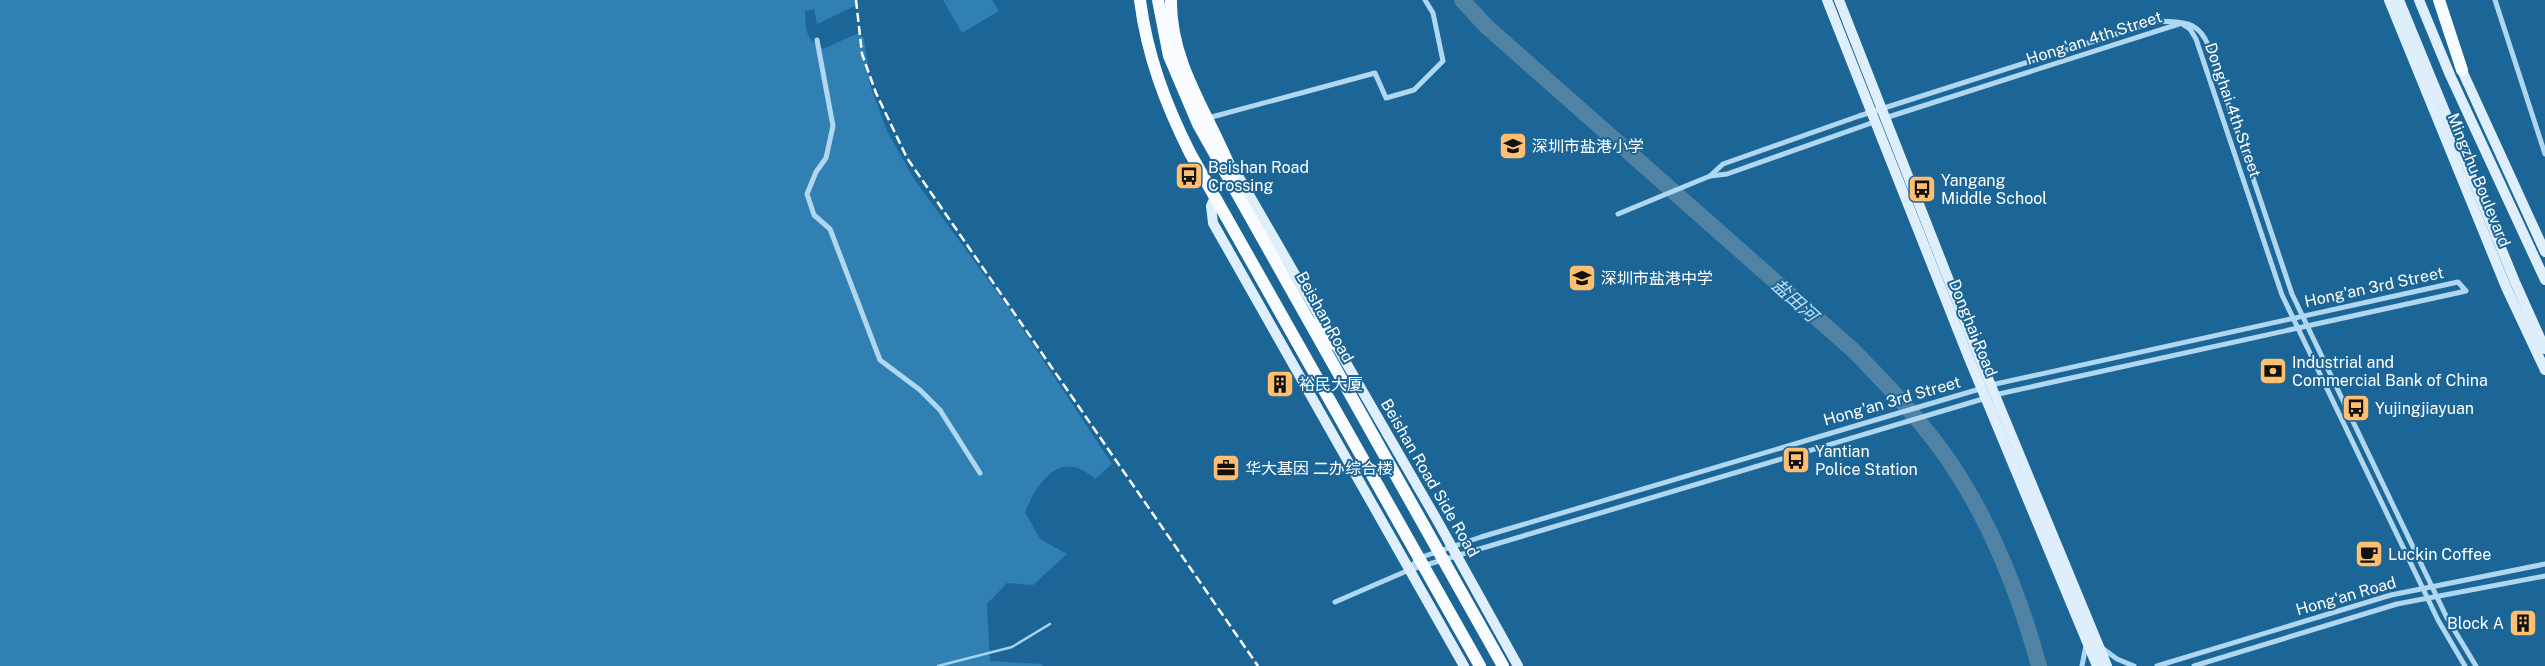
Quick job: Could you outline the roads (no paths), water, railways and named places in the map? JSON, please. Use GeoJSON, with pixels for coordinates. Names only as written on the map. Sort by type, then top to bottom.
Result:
{"type":"FeatureCollection","features":[{"type":"Feature","properties":{"kind":"main road"},"geometry":{"type":"LineString","coordinates":[[1140,0],[1150,56],[1168,107],[1216,197],[1480,666]]}},
{"type":"Feature","properties":{"kind":"main road","name":"Beishan Road"},"geometry":{"type":"LineString","coordinates":[[1158,0],[1165,42],[1180,85],[1198,124],[1503,666]]}},
{"type":"Feature","properties":{"kind":"main road"},"geometry":{"type":"LineString","coordinates":[[1171,0],[1172,22],[1181,58],[1206,119],[1224,151],[1247,212]]}},
{"type":"Feature","properties":{"kind":"main road"},"geometry":{"type":"LineString","coordinates":[[2439,0],[2462,70]]}},
{"type":"Feature","properties":{"kind":"main road"},"geometry":{"type":"LineString","coordinates":[[1305,315],[1336,344]]}},
{"type":"Feature","properties":{"kind":"street"},"geometry":{"type":"LineString","coordinates":[[1206,119],[1375,74],[1386,98],[1414,90],[1443,61],[1433,13],[1424,0]]}},
{"type":"Feature","properties":{"kind":"street","name":"Donghai Road"},"geometry":{"type":"LineString","coordinates":[[1827,0],[1873,117],[1988,392],[2107,666]]}},
{"type":"Feature","properties":{"kind":"street","name":"Donghai Road"},"geometry":{"type":"LineString","coordinates":[[1839,0],[1884,113],[1988,392],[2097,666]]}},
{"type":"Feature","properties":{"kind":"street","name":"Mingzhu Boulevard"},"geometry":{"type":"LineString","coordinates":[[2389,0],[2509,294],[2545,370]]}},
{"type":"Feature","properties":{"kind":"street","name":"Mingzhu Boulevard"},"geometry":{"type":"LineString","coordinates":[[2399,0],[2515,282],[2545,349]]}},
{"type":"Feature","properties":{"kind":"street","name":"Mingzhu Boulevard"},"geometry":{"type":"LineString","coordinates":[[2419,0],[2454,84],[2545,280]]}},
{"type":"Feature","properties":{"kind":"street","name":"Mingzhu Boulevard"},"geometry":{"type":"LineString","coordinates":[[2433,0],[2462,70],[2545,252]]}},
{"type":"Feature","properties":{"kind":"street"},"geometry":{"type":"LineString","coordinates":[[2495,0],[2545,154]]}},
{"type":"Feature","properties":{"kind":"street","name":"Hong'an 4th Street"},"geometry":{"type":"LineString","coordinates":[[1710,176],[1727,174],[1884,113],[2157,21],[2182,23]]}},
{"type":"Feature","properties":{"kind":"street","name":"Hong'an 4th Street"},"geometry":{"type":"LineString","coordinates":[[1710,176],[1723,164],[2182,23]]}},
{"type":"Feature","properties":{"kind":"street","name":"Donghai 4th Street"},"geometry":{"type":"LineString","coordinates":[[2182,23],[2194,26],[2205,38],[2292,294],[2437,597],[2476,666]]}},
{"type":"Feature","properties":{"kind":"street","name":"Donghai 4th Street"},"geometry":{"type":"LineString","coordinates":[[2182,23],[2190,29],[2196,39],[2282,295],[2423,588],[2465,666]]}},
{"type":"Feature","properties":{"kind":"street"},"geometry":{"type":"LineString","coordinates":[[817,40],[833,126],[826,158],[816,172],[807,194],[814,215],[830,229],[880,360],[920,390],[940,410],[980,473]]}},
{"type":"Feature","properties":{"kind":"street","name":"Beishan Road Side Road"},"geometry":{"type":"LineString","coordinates":[[1224,151],[1455,551],[1518,666]]}},
{"type":"Feature","properties":{"kind":"street"},"geometry":{"type":"LineString","coordinates":[[1618,214],[1710,176]]}},
{"type":"Feature","properties":{"kind":"street"},"geometry":{"type":"LineString","coordinates":[[1216,197],[1211,206],[1213,223],[1464,666]]}},
{"type":"Feature","properties":{"kind":"street","name":"Hong'an 3rd Street"},"geometry":{"type":"LineString","coordinates":[[1335,602],[1409,570],[1421,562],[1441,556],[1455,551],[1895,413],[1932,402],[1988,392],[2307,326],[2466,291],[2458,282],[2293,318],[1988,392],[1939,411],[1455,551],[1421,562],[1409,570]]}},
{"type":"Feature","properties":{"kind":"street","name":"Hong'an Road"},"geometry":{"type":"LineString","coordinates":[[2157,666],[2391,595],[2545,564]]}},
{"type":"Feature","properties":{"kind":"street","name":"Hong'an Road"},"geometry":{"type":"LineString","coordinates":[[2194,666],[2397,604],[2545,576]]}},
{"type":"Feature","properties":{"kind":"street"},"geometry":{"type":"LineString","coordinates":[[2082,666],[2086,649],[2085,637]]}},
{"type":"Feature","properties":{"kind":"street"},"geometry":{"type":"LineString","coordinates":[[2096,641],[2114,657],[2134,666]]}},
{"type":"Feature","properties":{"kind":"waterway","name":"盐田河"},"geometry":{"type":"LineString","coordinates":[[1462,0],[1486,26],[1854,351],[1909,410],[1940,448],[1957,473],[1986,525],[2011,580],[2039,666]]}},
{"type":"Feature","properties":{"kind":"waterway"},"geometry":{"type":"LineString","coordinates":[[938,666],[1012,647],[1050,624]]}},
{"type":"Feature","properties":{"kind":"railway"},"geometry":{"type":"LineString","coordinates":[[856,0],[862,54],[876,93],[907,158],[1258,666]]}},
{"type":"Feature","properties":{"kind":"place","name":"深圳市盐港小学"},"geometry":{"type":"Point","coordinates":[1513,146]}},
{"type":"Feature","properties":{"kind":"place","name":"Beishan Road Crossing"},"geometry":{"type":"Point","coordinates":[1189,176]}},
{"type":"Feature","properties":{"kind":"place","name":"Yangang Middle School"},"geometry":{"type":"Point","coordinates":[1922,189]}},
{"type":"Feature","properties":{"kind":"place","name":"深圳市盐港中学"},"geometry":{"type":"Point","coordinates":[1582,278]}},
{"type":"Feature","properties":{"kind":"place","name":"Industrial and Commercial Bank of China"},"geometry":{"type":"Point","coordinates":[2273,371]}},
{"type":"Feature","properties":{"kind":"place","name":"裕民大厦"},"geometry":{"type":"Point","coordinates":[1280,384]}},
{"type":"Feature","properties":{"kind":"place","name":"Yujingjiayuan"},"geometry":{"type":"Point","coordinates":[2356,408]}},
{"type":"Feature","properties":{"kind":"place","name":"Yantian Police Station"},"geometry":{"type":"Point","coordinates":[1796,460]}},
{"type":"Feature","properties":{"kind":"place","name":"华大基因 二办综合楼"},"geometry":{"type":"Point","coordinates":[1226,468]}},
{"type":"Feature","properties":{"kind":"place","name":"Luckin Coffee"},"geometry":{"type":"Point","coordinates":[2369,554]}},
{"type":"Feature","properties":{"kind":"place","name":"Block A"},"geometry":{"type":"Point","coordinates":[2523,623]}}]}
